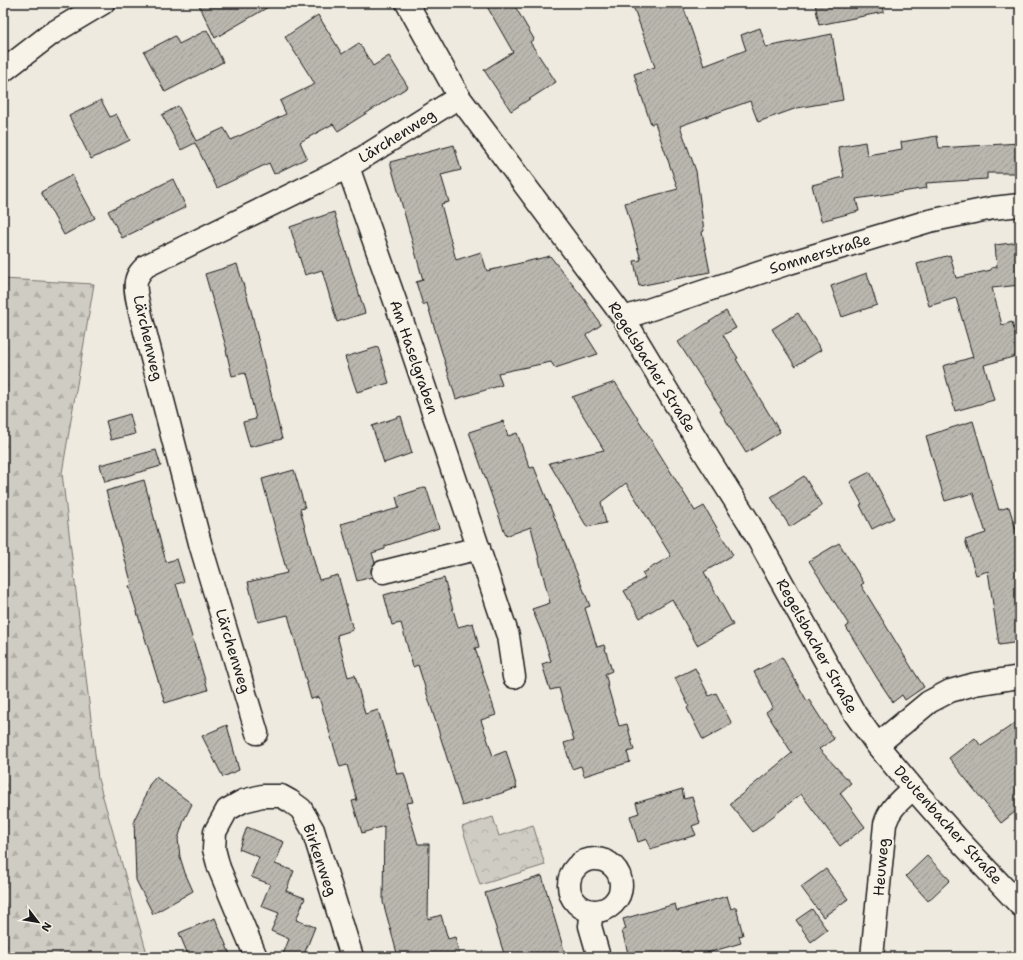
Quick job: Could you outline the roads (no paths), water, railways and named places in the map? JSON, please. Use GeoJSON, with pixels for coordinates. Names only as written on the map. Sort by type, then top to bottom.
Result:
{"type":"FeatureCollection","features":[{"type":"Feature","properties":{"kind":"street"},"geometry":{"type":"LineString","coordinates":[[3,71],[51,34],[103,3]]}},
{"type":"Feature","properties":{"kind":"street","name":"Regelsbacher Straße"},"geometry":{"type":"LineString","coordinates":[[407,3],[459,97],[624,318],[703,450],[748,521],[833,676],[855,714],[877,745]]}},
{"type":"Feature","properties":{"kind":"street","name":"Lärchenweg"},"geometry":{"type":"LineString","coordinates":[[257,732],[201,546],[142,320],[136,291],[136,281],[140,272],[146,266],[348,167],[459,97]]}},
{"type":"Feature","properties":{"kind":"street","name":"Am Haselgraben"},"geometry":{"type":"LineString","coordinates":[[348,167],[405,328],[508,636],[514,677]]}},
{"type":"Feature","properties":{"kind":"street","name":"Sommerstraße"},"geometry":{"type":"LineString","coordinates":[[624,318],[789,263],[929,220],[993,208],[1020,205]]}},
{"type":"Feature","properties":{"kind":"street"},"geometry":{"type":"LineString","coordinates":[[383,572],[479,548]]}},
{"type":"Feature","properties":{"kind":"street"},"geometry":{"type":"LineString","coordinates":[[877,745],[929,702],[950,691],[975,684],[1020,677]]}},
{"type":"Feature","properties":{"kind":"street","name":"Deutenbacher Straße"},"geometry":{"type":"LineString","coordinates":[[877,745],[957,838],[1020,905]]}},
{"type":"Feature","properties":{"kind":"street","name":"Heuweg"},"geometry":{"type":"LineString","coordinates":[[872,957],[884,824],[890,809],[913,788]]}},
{"type":"Feature","properties":{"kind":"street","name":"Birkenweg"},"geometry":{"type":"LineString","coordinates":[[256,957],[219,868],[214,849],[216,832],[228,810],[243,801],[262,796],[281,796],[290,800],[301,810],[313,830],[352,957]]}},
{"type":"Feature","properties":{"kind":"street"},"geometry":{"type":"LineString","coordinates":[[592,911],[590,926],[600,957]]}}]}
